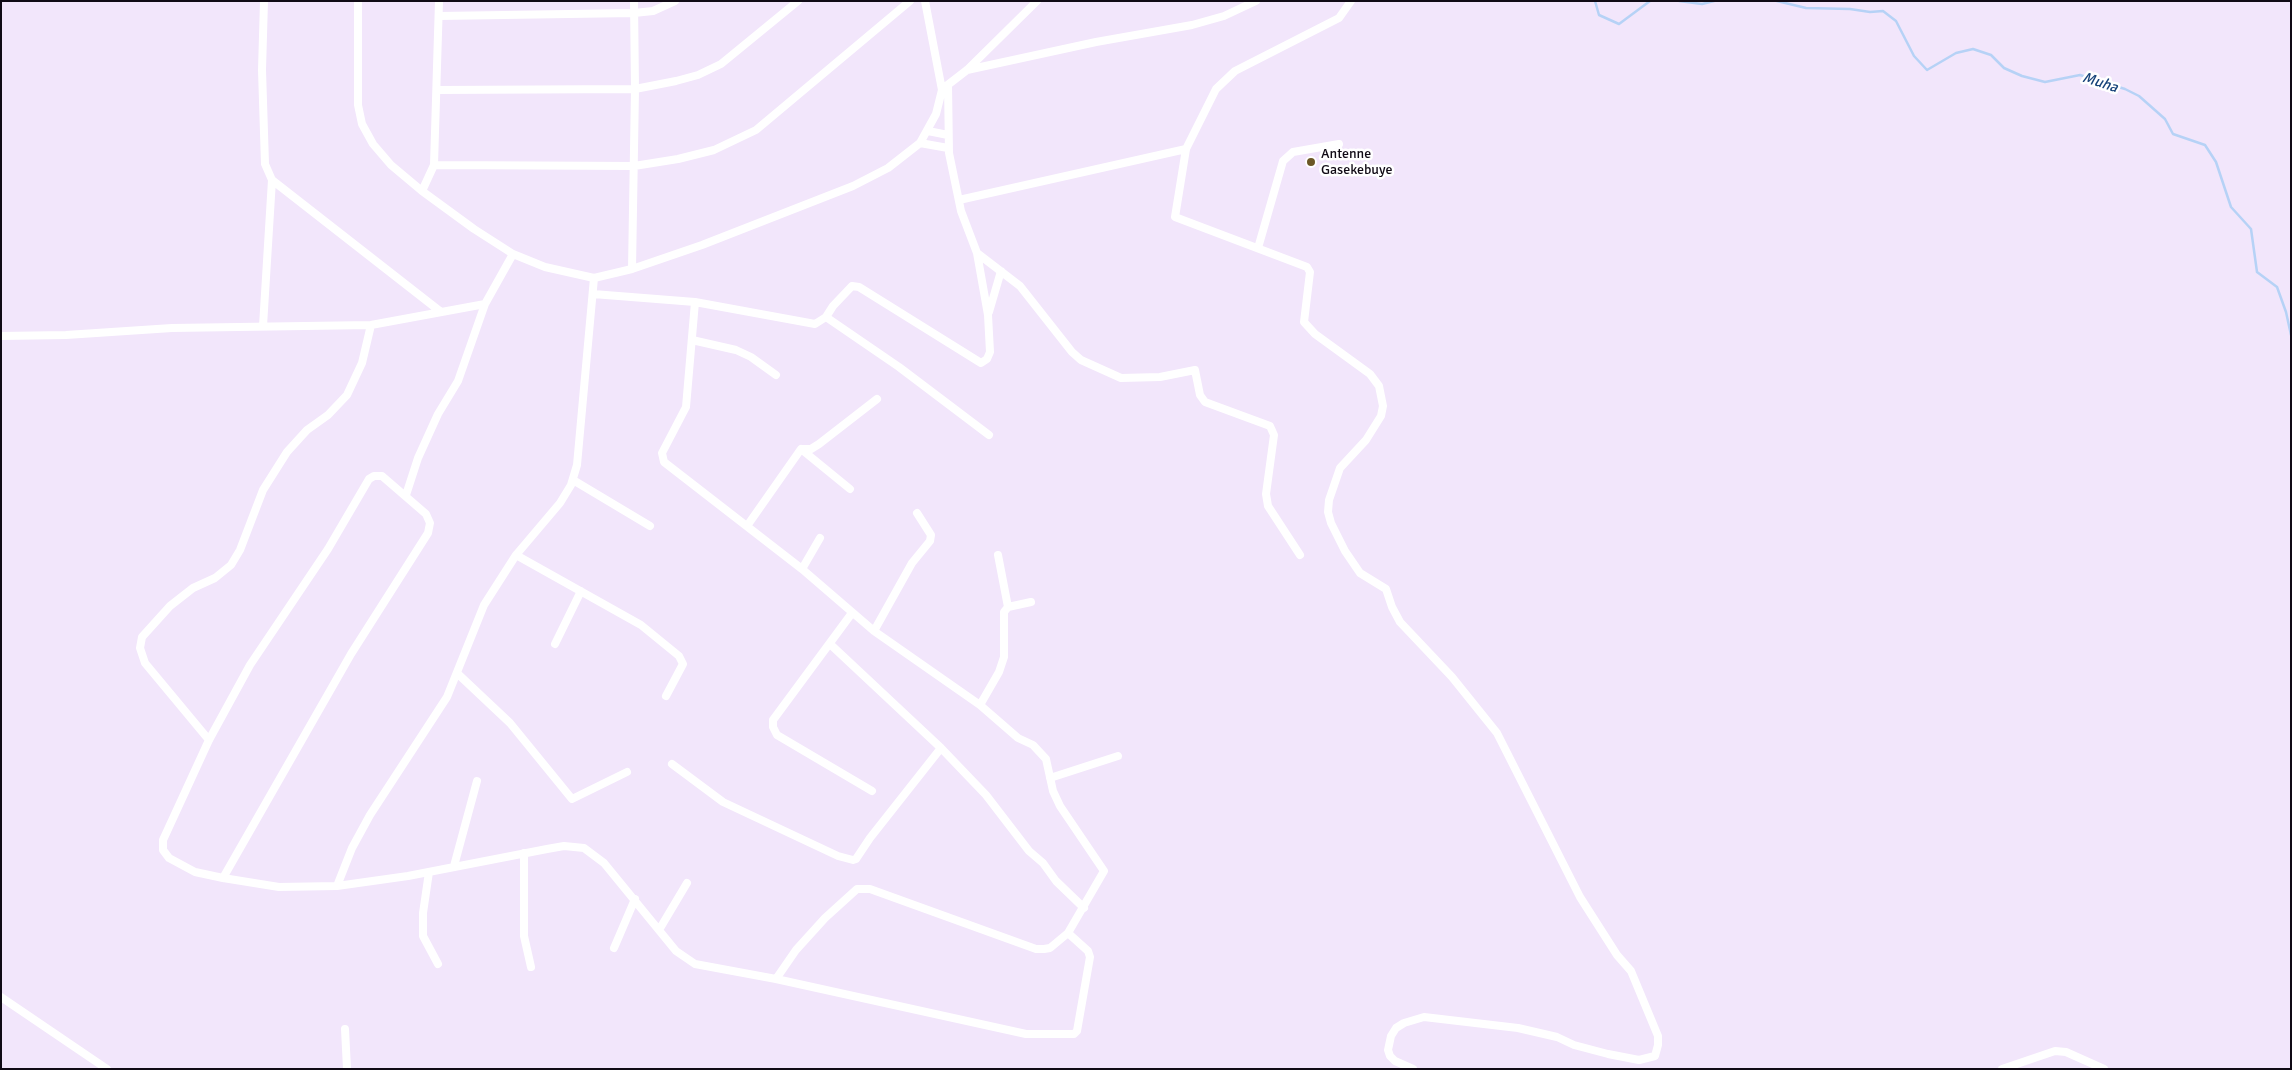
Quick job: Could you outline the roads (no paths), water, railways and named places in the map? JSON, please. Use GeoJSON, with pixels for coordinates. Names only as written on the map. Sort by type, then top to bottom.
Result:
{"type":"FeatureCollection","features":[{"type":"Feature","properties":{"kind":"street"},"geometry":{"type":"LineString","coordinates":[[263,326],[272,180],[265,164],[262,70],[264,1]]}},
{"type":"Feature","properties":{"kind":"street"},"geometry":{"type":"LineString","coordinates":[[358,1],[358,105],[362,124],[373,144],[391,165],[422,191],[474,229],[513,254],[545,267],[594,278],[632,269],[853,186],[888,168],[920,143],[928,131],[945,87],[967,70],[1037,1]]}},
{"type":"Feature","properties":{"kind":"street"},"geometry":{"type":"LineString","coordinates":[[422,191],[434,165],[439,1]]}},
{"type":"Feature","properties":{"kind":"street"},"geometry":{"type":"LineString","coordinates":[[632,269],[635,89],[634,1]]}},
{"type":"Feature","properties":{"kind":"street"},"geometry":{"type":"LineString","coordinates":[[439,16],[634,13],[653,11],[675,1]]}},
{"type":"Feature","properties":{"kind":"street"},"geometry":{"type":"LineString","coordinates":[[437,90],[635,89],[698,75],[721,64],[798,1]]}},
{"type":"Feature","properties":{"kind":"street"},"geometry":{"type":"LineString","coordinates":[[434,165],[634,166],[678,159],[714,150],[756,130],[910,1]]}},
{"type":"Feature","properties":{"kind":"street"},"geometry":{"type":"LineString","coordinates":[[594,294],[695,302],[815,324],[826,317],[833,306],[852,286],[859,287],[980,363],[987,359],[990,352],[988,315],[977,253],[959,200],[948,148],[945,87],[925,1]]}},
{"type":"Feature","properties":{"kind":"street"},"geometry":{"type":"LineString","coordinates":[[967,70],[1096,42],[1192,25],[1224,16],[1256,1]]}},
{"type":"Feature","properties":{"kind":"street"},"geometry":{"type":"LineString","coordinates":[[1351,1],[1339,18],[1330,24],[1274,50],[1223,79],[1216,89],[1186,149],[1175,217],[1293,260],[1310,269],[1304,322],[1315,334],[1370,374],[1382,395],[1381,416],[1375,428],[1344,461],[1336,475],[1328,512],[1334,530],[1360,573],[1386,588],[1392,607],[1400,622],[1452,677],[1496,733],[1580,897],[1617,955],[1631,971],[1658,1036],[1658,1051],[1655,1056],[1638,1060],[1574,1045],[1557,1037],[1518,1028],[1424,1018],[1404,1023],[1396,1028],[1391,1036],[1388,1050],[1390,1056],[1395,1061],[1413,1069]]}},
{"type":"Feature","properties":{"kind":"street"},"geometry":{"type":"LineString","coordinates":[[928,131],[948,135]]}},
{"type":"Feature","properties":{"kind":"street"},"geometry":{"type":"LineString","coordinates":[[920,143],[948,148]]}},
{"type":"Feature","properties":{"kind":"street"},"geometry":{"type":"LineString","coordinates":[[1258,248],[1283,161],[1293,152],[1339,144]]}},
{"type":"Feature","properties":{"kind":"street"},"geometry":{"type":"LineString","coordinates":[[959,200],[1186,149]]}},
{"type":"Feature","properties":{"kind":"street"},"geometry":{"type":"LineString","coordinates":[[272,180],[441,312]]}},
{"type":"Feature","properties":{"kind":"street"},"geometry":{"type":"LineString","coordinates":[[977,253],[1020,286],[1072,352],[1081,360],[1121,378],[1160,377],[1195,370],[1200,395],[1205,402],[1270,426],[1274,435],[1266,494],[1268,506],[1300,556]]}},
{"type":"Feature","properties":{"kind":"street"},"geometry":{"type":"LineString","coordinates":[[406,495],[418,458],[438,414],[458,381],[485,304],[513,254]]}},
{"type":"Feature","properties":{"kind":"street"},"geometry":{"type":"LineString","coordinates":[[988,315],[1001,271]]}},
{"type":"Feature","properties":{"kind":"street"},"geometry":{"type":"LineString","coordinates":[[338,886],[352,848],[370,815],[447,697],[458,674],[484,605],[516,555],[560,503],[572,480],[577,465],[586,348],[594,294],[594,278]]}},
{"type":"Feature","properties":{"kind":"street"},"geometry":{"type":"LineString","coordinates":[[695,302],[686,407],[665,446],[662,459],[802,569],[874,631],[980,704],[1018,738],[1033,745],[1046,759],[1053,792],[1060,806],[1104,871],[1068,934],[1050,948],[1036,949],[870,889],[857,889],[825,918],[796,950],[776,979]]}},
{"type":"Feature","properties":{"kind":"street"},"geometry":{"type":"LineString","coordinates":[[1,336],[66,335],[172,328],[371,325],[485,304]]}},
{"type":"Feature","properties":{"kind":"street"},"geometry":{"type":"LineString","coordinates":[[826,317],[899,367],[989,435]]}},
{"type":"Feature","properties":{"kind":"street"},"geometry":{"type":"LineString","coordinates":[[209,740],[145,663],[140,648],[142,637],[170,606],[194,588],[215,578],[230,565],[240,550],[263,490],[287,452],[307,430],[347,396],[362,363],[371,325]]}},
{"type":"Feature","properties":{"kind":"street"},"geometry":{"type":"LineString","coordinates":[[692,340],[736,350],[751,357],[776,375]]}},
{"type":"Feature","properties":{"kind":"street"},"geometry":{"type":"LineString","coordinates":[[801,449],[811,449],[819,444],[877,399]]}},
{"type":"Feature","properties":{"kind":"street"},"geometry":{"type":"LineString","coordinates":[[747,526],[801,449]]}},
{"type":"Feature","properties":{"kind":"street"},"geometry":{"type":"LineString","coordinates":[[801,449],[850,489]]}},
{"type":"Feature","properties":{"kind":"street"},"geometry":{"type":"LineString","coordinates":[[223,878],[351,654],[428,533],[430,523],[426,514],[382,476],[374,476],[369,479],[328,549],[250,665],[209,740],[163,840],[163,850],[169,858],[195,872],[223,878],[279,887],[338,886],[429,872],[564,846],[584,848],[604,864],[635,899],[676,951],[695,964],[776,979],[1026,1034],[1074,1034],[1078,1031],[1090,957],[1088,951],[1068,934]]}},
{"type":"Feature","properties":{"kind":"street"},"geometry":{"type":"LineString","coordinates":[[572,480],[650,526]]}},
{"type":"Feature","properties":{"kind":"street"},"geometry":{"type":"LineString","coordinates":[[874,631],[912,562],[930,541],[931,535],[917,513]]}},
{"type":"Feature","properties":{"kind":"street"},"geometry":{"type":"LineString","coordinates":[[802,569],[820,538]]}},
{"type":"Feature","properties":{"kind":"street"},"geometry":{"type":"LineString","coordinates":[[516,555],[641,625],[679,656],[683,664],[666,696]]}},
{"type":"Feature","properties":{"kind":"street"},"geometry":{"type":"LineString","coordinates":[[998,555],[1008,607]]}},
{"type":"Feature","properties":{"kind":"street"},"geometry":{"type":"LineString","coordinates":[[555,644],[581,591]]}},
{"type":"Feature","properties":{"kind":"street"},"geometry":{"type":"LineString","coordinates":[[980,704],[999,672],[1004,657],[1004,612],[1008,607],[1030,602]]}},
{"type":"Feature","properties":{"kind":"street"},"geometry":{"type":"LineString","coordinates":[[852,612],[773,720],[773,727],[782,738],[872,791]]}},
{"type":"Feature","properties":{"kind":"street"},"geometry":{"type":"LineString","coordinates":[[830,644],[941,748],[986,795],[1029,851],[1043,863],[1056,881],[1084,908]]}},
{"type":"Feature","properties":{"kind":"street"},"geometry":{"type":"LineString","coordinates":[[458,674],[510,723],[572,799],[627,772]]}},
{"type":"Feature","properties":{"kind":"street"},"geometry":{"type":"LineString","coordinates":[[672,764],[724,802],[838,856],[853,860],[856,859],[870,838],[941,748]]}},
{"type":"Feature","properties":{"kind":"street"},"geometry":{"type":"LineString","coordinates":[[1050,778],[1118,756]]}},
{"type":"Feature","properties":{"kind":"street"},"geometry":{"type":"LineString","coordinates":[[454,866],[477,781]]}},
{"type":"Feature","properties":{"kind":"street"},"geometry":{"type":"LineString","coordinates":[[524,853],[524,936],[531,966]]}},
{"type":"Feature","properties":{"kind":"street"},"geometry":{"type":"LineString","coordinates":[[429,872],[423,913],[423,936],[438,964]]}},
{"type":"Feature","properties":{"kind":"street"},"geometry":{"type":"LineString","coordinates":[[659,930],[687,882]]}},
{"type":"Feature","properties":{"kind":"street"},"geometry":{"type":"LineString","coordinates":[[614,948],[635,899]]}},
{"type":"Feature","properties":{"kind":"street"},"geometry":{"type":"LineString","coordinates":[[1,998],[107,1069]]}},
{"type":"Feature","properties":{"kind":"street"},"geometry":{"type":"LineString","coordinates":[[345,1030],[348,1069]]}},
{"type":"Feature","properties":{"kind":"street"},"geometry":{"type":"LineString","coordinates":[[2002,1069],[2055,1051],[2066,1052],[2104,1069]]}},
{"type":"Feature","properties":{"kind":"waterway","name":"Muha"},"geometry":{"type":"LineString","coordinates":[[1595,1],[1599,15],[1619,24],[1650,1]]}},
{"type":"Feature","properties":{"kind":"waterway","name":"Muha"},"geometry":{"type":"LineString","coordinates":[[1679,1],[1702,4],[1714,1]]}},
{"type":"Feature","properties":{"kind":"waterway","name":"Muha"},"geometry":{"type":"LineString","coordinates":[[1777,1],[1806,8],[1850,9],[1870,12],[1883,11],[1896,21],[1914,56],[1927,70],[1956,53],[1973,49],[1991,55],[2004,68],[2022,76],[2045,82],[2080,75],[2125,89],[2139,96],[2165,119],[2173,134],[2205,145],[2216,162],[2231,207],[2251,229],[2257,272],[2277,287],[2286,312],[2291,335]]}},
{"type":"Feature","properties":{"kind":"place","name":"Antenne Gasekebuye"},"geometry":{"type":"Point","coordinates":[1311,162]}}]}
